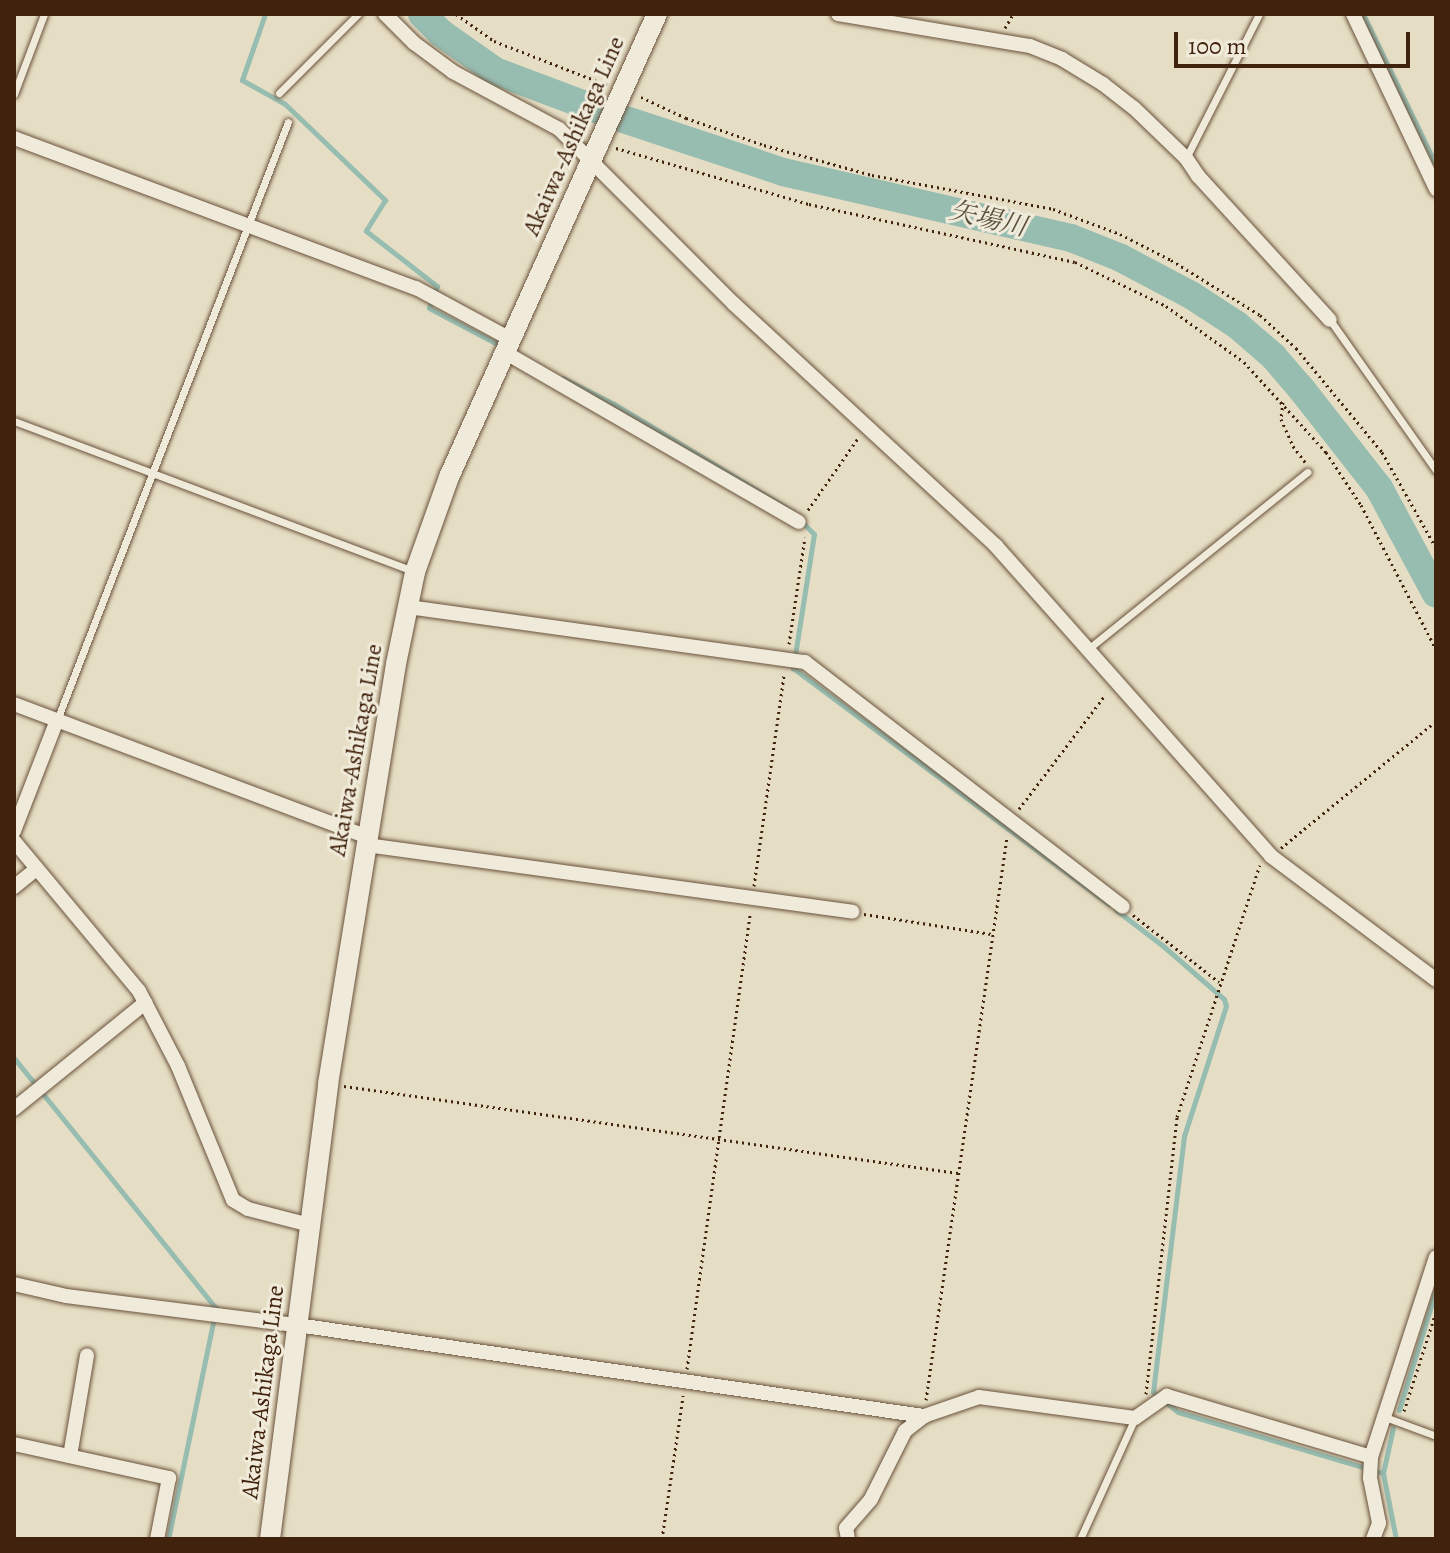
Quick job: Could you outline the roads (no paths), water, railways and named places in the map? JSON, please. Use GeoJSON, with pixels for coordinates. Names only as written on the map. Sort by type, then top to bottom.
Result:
{"type":"FeatureCollection","features":[{"type":"Feature","properties":{"kind":"main road","name":"Akaiwa-Ashikaga Line"},"geometry":{"type":"LineString","coordinates":[[270,1539],[328,1084],[415,572],[449,477],[591,162],[607,142],[621,92],[657,14]]}},
{"type":"Feature","properties":{"kind":"street"},"geometry":{"type":"LineString","coordinates":[[385,14],[414,43],[453,72],[559,129],[865,427],[996,546],[1271,856],[1436,980]]}},
{"type":"Feature","properties":{"kind":"street"},"geometry":{"type":"LineString","coordinates":[[838,14],[1030,46],[1062,59],[1103,84],[1134,108],[1186,158],[1198,176],[1330,320]]}},
{"type":"Feature","properties":{"kind":"street"},"geometry":{"type":"LineString","coordinates":[[1353,14],[1436,189]]}},
{"type":"Feature","properties":{"kind":"street"},"geometry":{"type":"LineString","coordinates":[[14,138],[416,288],[799,522]]}},
{"type":"Feature","properties":{"kind":"street"},"geometry":{"type":"LineString","coordinates":[[408,607],[805,662],[1123,907]]}},
{"type":"Feature","properties":{"kind":"street"},"geometry":{"type":"LineString","coordinates":[[14,704],[367,841],[852,912]]}},
{"type":"Feature","properties":{"kind":"street"},"geometry":{"type":"LineString","coordinates":[[14,831],[57,720]]}},
{"type":"Feature","properties":{"kind":"street"},"geometry":{"type":"LineString","coordinates":[[14,841],[127,974],[145,1003],[178,1066],[233,1200],[248,1209],[310,1225]]}},
{"type":"Feature","properties":{"kind":"street"},"geometry":{"type":"LineString","coordinates":[[14,887],[36,869]]}},
{"type":"Feature","properties":{"kind":"street"},"geometry":{"type":"LineString","coordinates":[[14,1109],[145,1003]]}},
{"type":"Feature","properties":{"kind":"street"},"geometry":{"type":"LineString","coordinates":[[1373,1539],[1379,1523],[1370,1478],[1371,1457],[1436,1257]]}},
{"type":"Feature","properties":{"kind":"street"},"geometry":{"type":"LineString","coordinates":[[14,1284],[66,1296],[297,1325],[924,1416]]}},
{"type":"Feature","properties":{"kind":"street"},"geometry":{"type":"LineString","coordinates":[[70,1456],[87,1355]]}},
{"type":"Feature","properties":{"kind":"street"},"geometry":{"type":"LineString","coordinates":[[848,1539],[846,1528],[871,1499],[905,1431],[924,1416],[979,1397],[1139,1414],[1167,1396],[1371,1457]]}},
{"type":"Feature","properties":{"kind":"street"},"geometry":{"type":"LineString","coordinates":[[14,1444],[169,1478],[157,1539]]}},
{"type":"Feature","properties":{"kind":"lane"},"geometry":{"type":"LineString","coordinates":[[14,94],[44,14]]}},
{"type":"Feature","properties":{"kind":"lane"},"geometry":{"type":"LineString","coordinates":[[279,93],[358,14]]}},
{"type":"Feature","properties":{"kind":"lane"},"geometry":{"type":"LineString","coordinates":[[1186,158],[1259,14]]}},
{"type":"Feature","properties":{"kind":"lane"},"geometry":{"type":"LineString","coordinates":[[57,720],[245,226],[288,122]]}},
{"type":"Feature","properties":{"kind":"lane"},"geometry":{"type":"LineString","coordinates":[[1330,320],[1436,470]]}},
{"type":"Feature","properties":{"kind":"lane"},"geometry":{"type":"LineString","coordinates":[[14,421],[415,572]]}},
{"type":"Feature","properties":{"kind":"lane"},"geometry":{"type":"LineString","coordinates":[[1088,649],[1307,472]]}},
{"type":"Feature","properties":{"kind":"lane"},"geometry":{"type":"LineString","coordinates":[[1080,1539],[1139,1414]]}},
{"type":"Feature","properties":{"kind":"lane"},"geometry":{"type":"LineString","coordinates":[[1385,1417],[1436,1436]]}},
{"type":"Feature","properties":{"kind":"lane"},"geometry":{"type":"LineString","coordinates":[[1379,1523],[1383,1539]]}},
{"type":"Feature","properties":{"kind":"waterway"},"geometry":{"type":"LineString","coordinates":[[265,14],[242,80],[285,104],[385,200],[366,231],[437,286],[429,308],[501,346]]}},
{"type":"Feature","properties":{"kind":"waterway","name":"矢場川"},"geometry":{"type":"LineString","coordinates":[[422,14],[441,33],[495,71],[617,117],[783,172],[1071,238],[1119,257],[1191,295],[1237,325],[1273,356],[1303,391],[1379,488],[1436,594]]}},
{"type":"Feature","properties":{"kind":"waterway"},"geometry":{"type":"LineString","coordinates":[[1363,14],[1436,165]]}},
{"type":"Feature","properties":{"kind":"waterway"},"geometry":{"type":"LineString","coordinates":[[563,378],[614,404],[793,512]]}},
{"type":"Feature","properties":{"kind":"waterway"},"geometry":{"type":"LineString","coordinates":[[802,522],[814,534],[793,668],[1108,904]]}},
{"type":"Feature","properties":{"kind":"waterway"},"geometry":{"type":"LineString","coordinates":[[1116,910],[1224,999],[1226,1006],[1184,1136],[1153,1392],[1178,1412],[1383,1473]]}},
{"type":"Feature","properties":{"kind":"waterway"},"geometry":{"type":"LineString","coordinates":[[14,1058],[216,1308],[168,1539]]}},
{"type":"Feature","properties":{"kind":"waterway"},"geometry":{"type":"LineString","coordinates":[[1399,1410],[1436,1290]]}},
{"type":"Feature","properties":{"kind":"waterway"},"geometry":{"type":"LineString","coordinates":[[1393,1428],[1383,1473],[1396,1539]]}}]}
